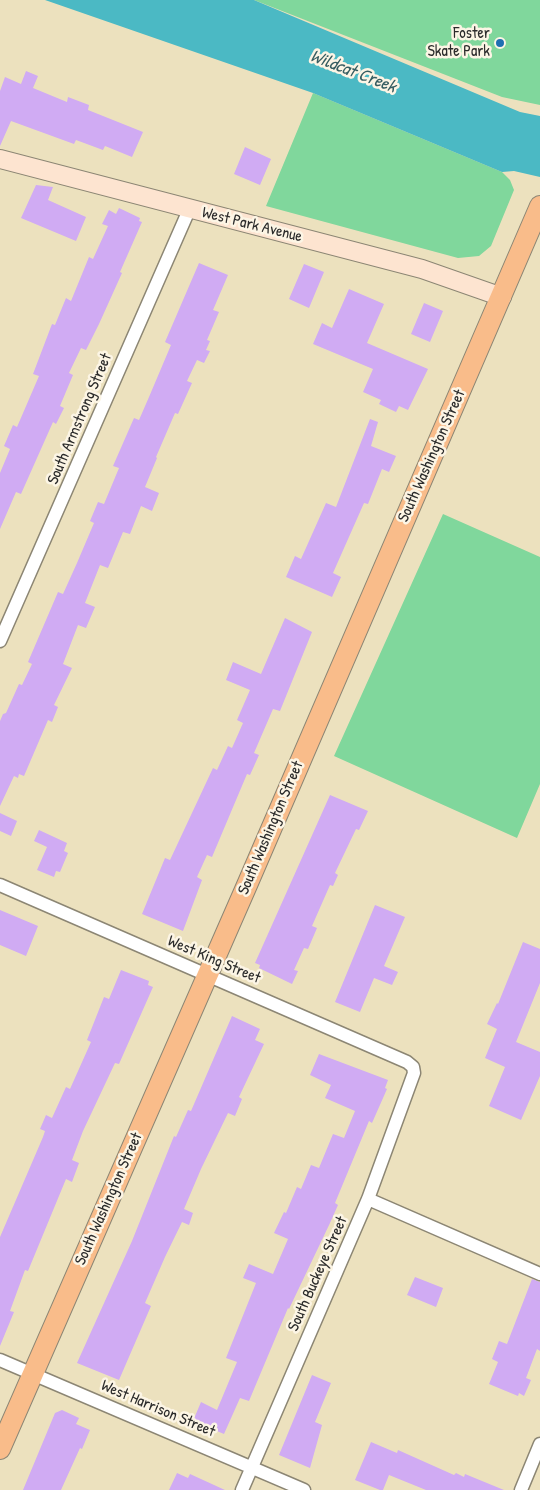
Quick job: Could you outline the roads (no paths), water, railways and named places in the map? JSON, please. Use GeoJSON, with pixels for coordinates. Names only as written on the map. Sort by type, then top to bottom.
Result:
{"type":"FeatureCollection","features":[{"type":"Feature","properties":{"kind":"main road","name":"West Park Avenue"},"geometry":{"type":"LineString","coordinates":[[0,159],[189,210],[422,269],[502,297]]}},
{"type":"Feature","properties":{"kind":"main road","name":"South Washington Street"},"geometry":{"type":"LineString","coordinates":[[0,1449],[502,297],[537,212]]}},
{"type":"Feature","properties":{"kind":"street","name":"South Armstrong Street"},"geometry":{"type":"LineString","coordinates":[[0,641],[189,210]]}},
{"type":"Feature","properties":{"kind":"street","name":"West King Street"},"geometry":{"type":"LineString","coordinates":[[0,885],[208,974],[407,1062],[413,1067]]}},
{"type":"Feature","properties":{"kind":"street","name":"South Buckeye Street"},"geometry":{"type":"LineString","coordinates":[[242,1490],[368,1200],[414,1073],[413,1067]]}},
{"type":"Feature","properties":{"kind":"street"},"geometry":{"type":"LineString","coordinates":[[368,1200],[540,1274]]}},
{"type":"Feature","properties":{"kind":"street","name":"West Harrison Street"},"geometry":{"type":"LineString","coordinates":[[0,1360],[304,1490]]}},
{"type":"Feature","properties":{"kind":"street"},"geometry":{"type":"LineString","coordinates":[[521,1490],[540,1444]]}},
{"type":"Feature","properties":{"kind":"water","name":"Wildcat Creek"},"geometry":{"type":"Polygon","coordinates":[[[45,0],[254,0],[520,112],[540,116],[540,177],[514,171],[502,172],[313,93],[45,0]]]}},
{"type":"Feature","properties":{"kind":"place","name":"Foster Skate Park"},"geometry":{"type":"Point","coordinates":[500,43]}}]}
